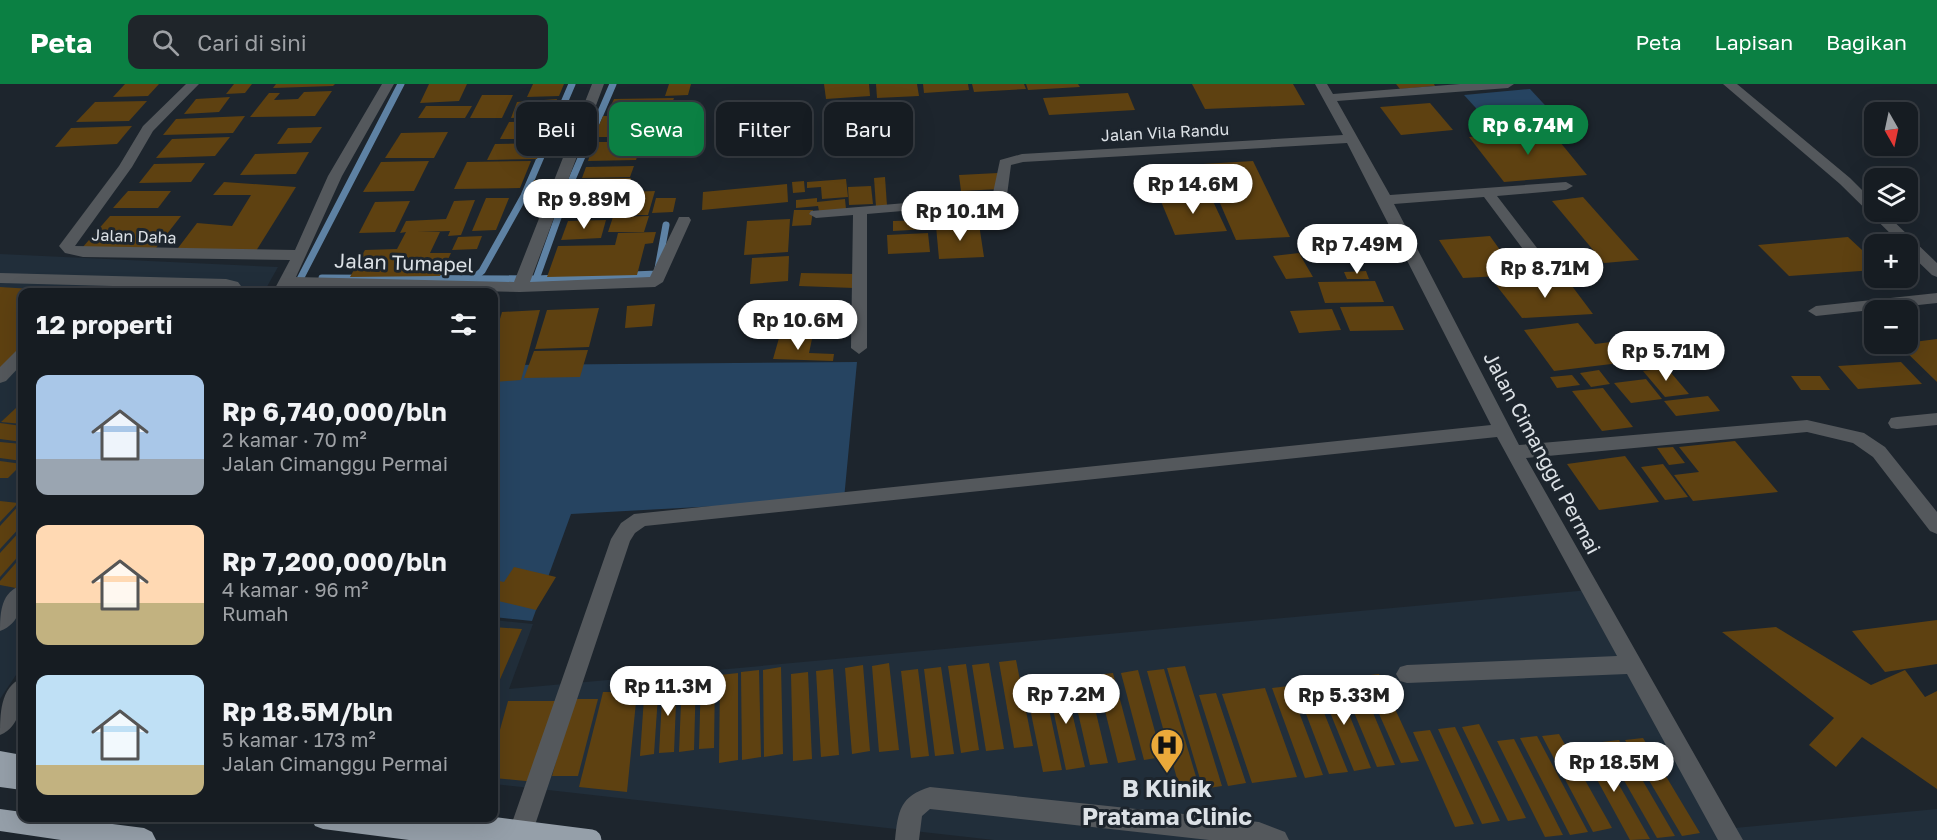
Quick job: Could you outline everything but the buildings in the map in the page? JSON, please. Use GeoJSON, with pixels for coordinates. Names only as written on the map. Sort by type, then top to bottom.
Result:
{"type":"FeatureCollection","features":[{"type":"Feature","properties":{"kind":"highway"},"geometry":{"type":"LineString","coordinates":[[0,762],[18,764]]}},
{"type":"Feature","properties":{"kind":"highway"},"geometry":{"type":"LineString","coordinates":[[0,776],[18,778]]}},
{"type":"Feature","properties":{"kind":"highway"},"geometry":{"type":"LineString","coordinates":[[0,820],[144,840]]}},
{"type":"Feature","properties":{"kind":"highway"},"geometry":{"type":"LineString","coordinates":[[356,822],[502,840]]}},
{"type":"Feature","properties":{"kind":"highway"},"geometry":{"type":"LineString","coordinates":[[451,822],[591,840]]}},
{"type":"Feature","properties":{"kind":"street","name":"Jalan Daha"},"geometry":{"type":"LineString","coordinates":[[193,84],[148,129],[125,167],[66,246],[70,250],[83,252],[300,255]]}},
{"type":"Feature","properties":{"kind":"street"},"geometry":{"type":"LineString","coordinates":[[294,284],[300,255],[335,176],[388,84]]}},
{"type":"Feature","properties":{"kind":"street"},"geometry":{"type":"LineString","coordinates":[[521,282],[598,84]]}},
{"type":"Feature","properties":{"kind":"street"},"geometry":{"type":"LineString","coordinates":[[1325,91],[1508,84]]}},
{"type":"Feature","properties":{"kind":"street"},"geometry":{"type":"LineString","coordinates":[[1729,84],[1845,181],[1864,200]]}},
{"type":"Feature","properties":{"kind":"street","name":"Jalan Cimanggu Permai"},"geometry":{"type":"LineString","coordinates":[[1325,91],[1385,200],[1502,430],[1731,840]]}},
{"type":"Feature","properties":{"kind":"street","name":"Jalan Vila Randu"},"geometry":{"type":"LineString","coordinates":[[860,210],[992,200],[1000,195],[1005,163],[1022,158],[1351,139]]}},
{"type":"Feature","properties":{"kind":"street"},"geometry":{"type":"LineString","coordinates":[[1385,200],[1489,194],[1566,186]]}},
{"type":"Feature","properties":{"kind":"street"},"geometry":{"type":"LineString","coordinates":[[1489,194],[1539,261]]}},
{"type":"Feature","properties":{"kind":"street"},"geometry":{"type":"LineString","coordinates":[[816,214],[860,210],[859,348]]}},
{"type":"Feature","properties":{"kind":"street","name":"Jalan Tumapel"},"geometry":{"type":"LineString","coordinates":[[294,284],[655,282],[684,220]]}},
{"type":"Feature","properties":{"kind":"street"},"geometry":{"type":"LineString","coordinates":[[1886,222],[1937,272]]}},
{"type":"Feature","properties":{"kind":"street"},"geometry":{"type":"LineString","coordinates":[[0,278],[101,279],[231,285],[233,288]]}},
{"type":"Feature","properties":{"kind":"street"},"geometry":{"type":"LineString","coordinates":[[91,288],[101,279]]}},
{"type":"Feature","properties":{"kind":"street"},"geometry":{"type":"LineString","coordinates":[[1816,311],[1937,298]]}},
{"type":"Feature","properties":{"kind":"street"},"geometry":{"type":"LineString","coordinates":[[0,377],[18,359]]}},
{"type":"Feature","properties":{"kind":"street"},"geometry":{"type":"LineString","coordinates":[[1897,423],[1937,419]]}},
{"type":"Feature","properties":{"kind":"street"},"geometry":{"type":"LineString","coordinates":[[1514,452],[1807,426],[1858,438],[1879,452],[1937,526]]}},
{"type":"Feature","properties":{"kind":"street"},"geometry":{"type":"LineString","coordinates":[[518,840],[621,539],[628,528],[641,519],[1502,430]]}},
{"type":"Feature","properties":{"kind":"street"},"geometry":{"type":"LineString","coordinates":[[2,617],[18,598]]}},
{"type":"Feature","properties":{"kind":"street"},"geometry":{"type":"LineString","coordinates":[[1407,674],[1632,665]]}},
{"type":"Feature","properties":{"kind":"street"},"geometry":{"type":"LineString","coordinates":[[0,725],[18,695]]}},
{"type":"Feature","properties":{"kind":"street"},"geometry":{"type":"LineString","coordinates":[[907,840],[910,810],[918,802],[930,798],[1259,834],[1277,840]]}},
{"type":"Feature","properties":{"kind":"shaded area"},"geometry":{"type":"Polygon","coordinates":[[[1530,89],[1556,117],[1485,118],[1464,95],[1530,89]]]}},
{"type":"Feature","properties":{"kind":"shaded area"},"geometry":{"type":"Polygon","coordinates":[[[0,254],[278,267],[266,288],[18,288],[18,672],[0,699],[0,254]]]}},
{"type":"Feature","properties":{"kind":"shaded area"},"geometry":{"type":"Polygon","coordinates":[[[857,362],[844,499],[571,514],[532,621],[498,617],[498,365],[857,362]]]}},
{"type":"Feature","properties":{"kind":"shaded area"},"geometry":{"type":"Polygon","coordinates":[[[1589,590],[1724,829],[1937,809],[1937,840],[994,840],[498,784],[498,620],[533,624],[509,689],[1589,590]]]}},
{"type":"Feature","properties":{"kind":"waterway"},"geometry":{"type":"LineString","coordinates":[[297,285],[401,84]]}},
{"type":"Feature","properties":{"kind":"waterway"},"geometry":{"type":"LineString","coordinates":[[473,279],[482,271],[524,196],[572,84]]}},
{"type":"Feature","properties":{"kind":"waterway"},"geometry":{"type":"LineString","coordinates":[[536,279],[570,184],[613,84]]}},
{"type":"Feature","properties":{"kind":"waterway"},"geometry":{"type":"LineString","coordinates":[[536,279],[657,274],[666,225]]}},
{"type":"Feature","properties":{"kind":"waterway"},"geometry":{"type":"LineString","coordinates":[[322,278],[473,279]]}},
{"type":"Feature","properties":{"kind":"waterway"},"geometry":{"type":"LineString","coordinates":[[473,279],[536,279]]}},
{"type":"Feature","properties":{"kind":"waterway"},"geometry":{"type":"LineString","coordinates":[[296,288],[298,284]]}},
{"type":"Feature","properties":{"kind":"place","name":"B Klinik Pratama Clinic"},"geometry":{"type":"Point","coordinates":[1167,774]}}]}
